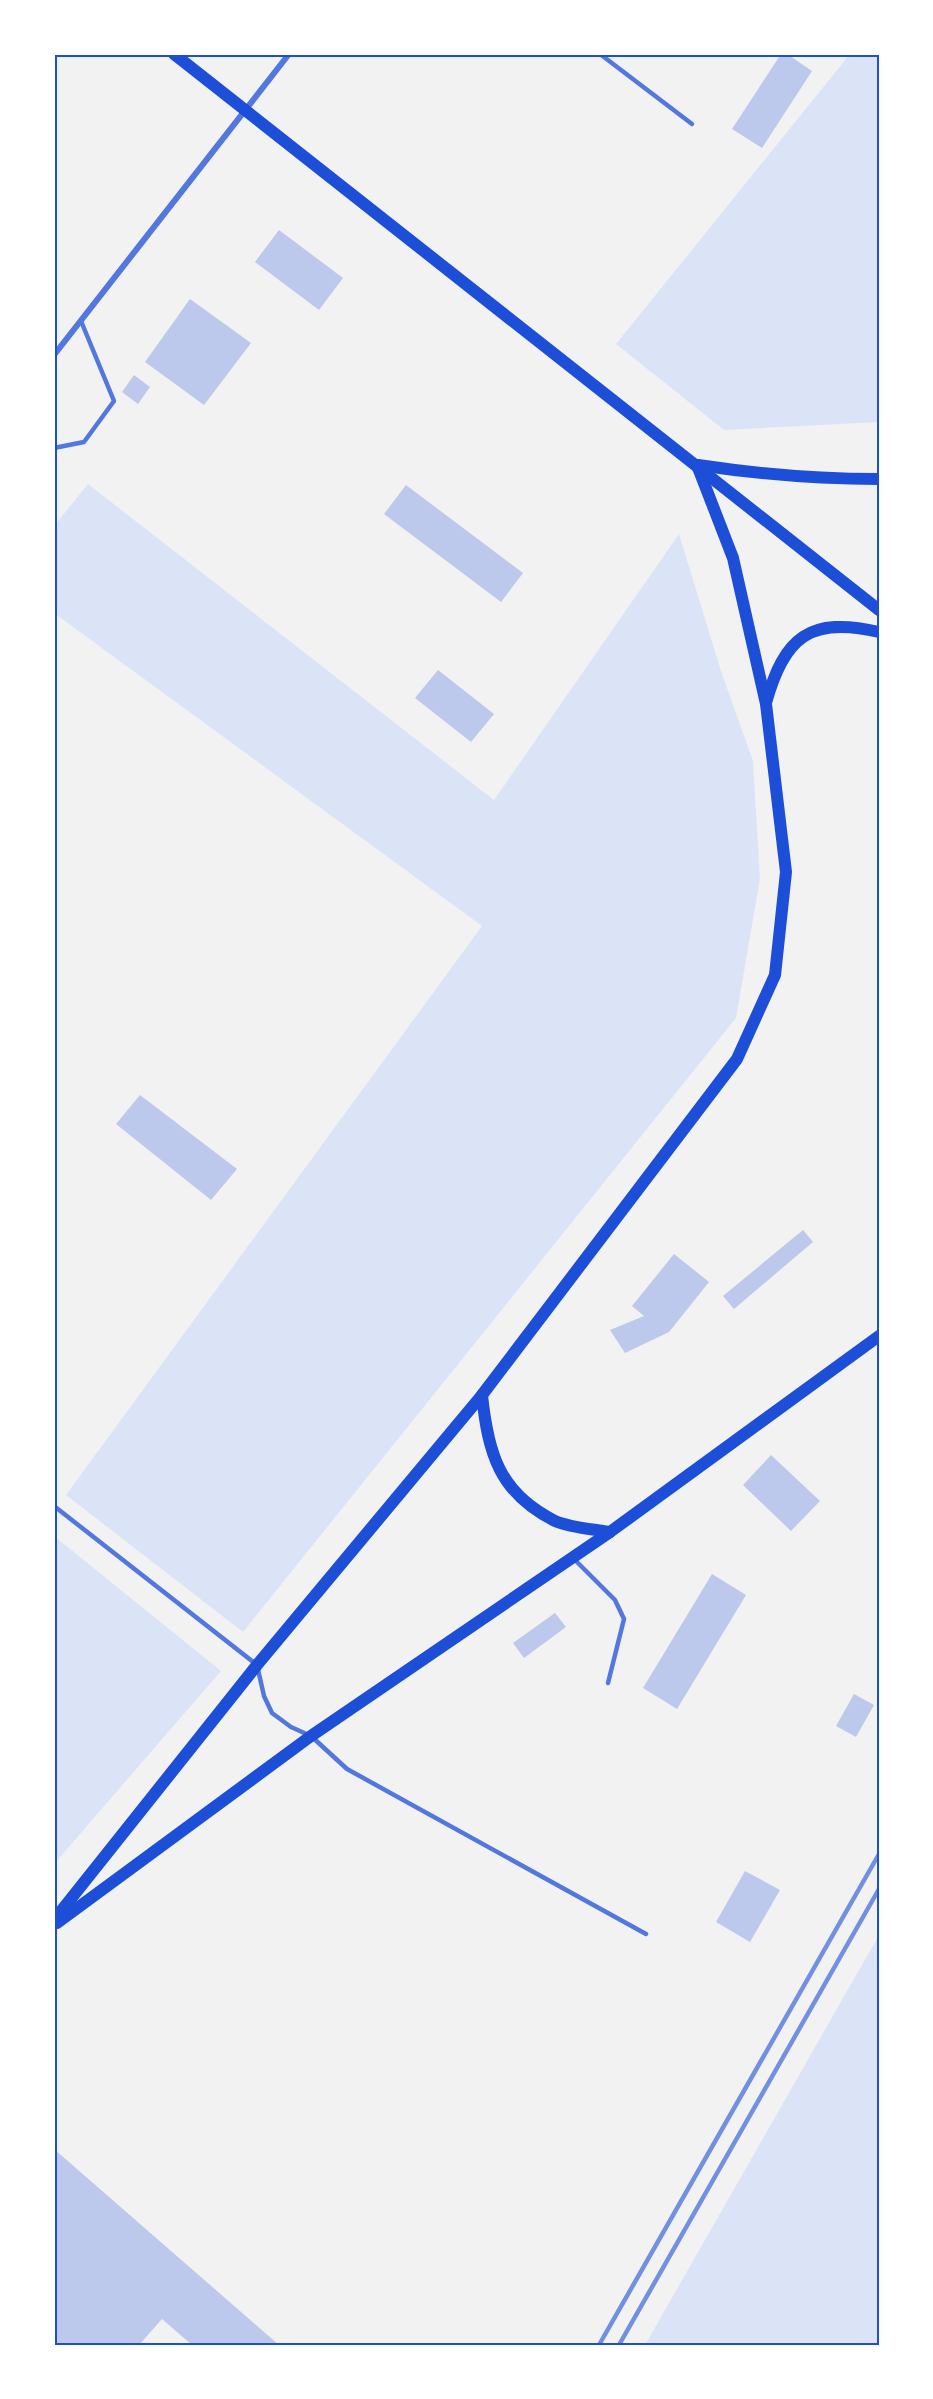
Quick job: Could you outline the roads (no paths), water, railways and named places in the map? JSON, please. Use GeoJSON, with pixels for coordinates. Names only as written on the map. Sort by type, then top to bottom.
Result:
{"type":"FeatureCollection","features":[{"type":"Feature","properties":{"kind":"main road"},"geometry":{"type":"LineString","coordinates":[[174,54],[879,610]]}},
{"type":"Feature","properties":{"kind":"main road"},"geometry":{"type":"LineString","coordinates":[[697,465],[758,474],[879,479]]}},
{"type":"Feature","properties":{"kind":"main road"},"geometry":{"type":"LineString","coordinates":[[54,1920],[257,1665],[482,1395],[737,1059],[775,975],[786,872],[766,704],[733,558],[697,465]]}},
{"type":"Feature","properties":{"kind":"main road"},"geometry":{"type":"LineString","coordinates":[[766,704],[774,675],[784,654],[805,636],[813,631],[835,627],[860,627],[879,632]]}},
{"type":"Feature","properties":{"kind":"main road"},"geometry":{"type":"LineString","coordinates":[[54,1925],[311,1736],[610,1532],[879,1336]]}},
{"type":"Feature","properties":{"kind":"main road"},"geometry":{"type":"LineString","coordinates":[[482,1395],[486,1431],[496,1462],[504,1479],[521,1498],[557,1521],[610,1532]]}},
{"type":"Feature","properties":{"kind":"street"},"geometry":{"type":"LineString","coordinates":[[54,355],[290,54]]}},
{"type":"Feature","properties":{"kind":"lane"},"geometry":{"type":"LineString","coordinates":[[600,54],[692,124]]}},
{"type":"Feature","properties":{"kind":"lane"},"geometry":{"type":"LineString","coordinates":[[54,448],[84,442],[114,401],[81,321]]}},
{"type":"Feature","properties":{"kind":"lane"},"geometry":{"type":"LineString","coordinates":[[54,1506],[257,1665],[264,1696],[272,1713],[291,1727],[311,1736],[347,1769],[646,1934]]}},
{"type":"Feature","properties":{"kind":"lane"},"geometry":{"type":"LineString","coordinates":[[573,1558],[615,1600],[624,1619],[608,1683]]}},
{"type":"Feature","properties":{"kind":"railway"},"geometry":{"type":"LineString","coordinates":[[599,2345],[879,1854]]}},
{"type":"Feature","properties":{"kind":"railway"},"geometry":{"type":"LineString","coordinates":[[619,2345],[879,1889]]}}]}
